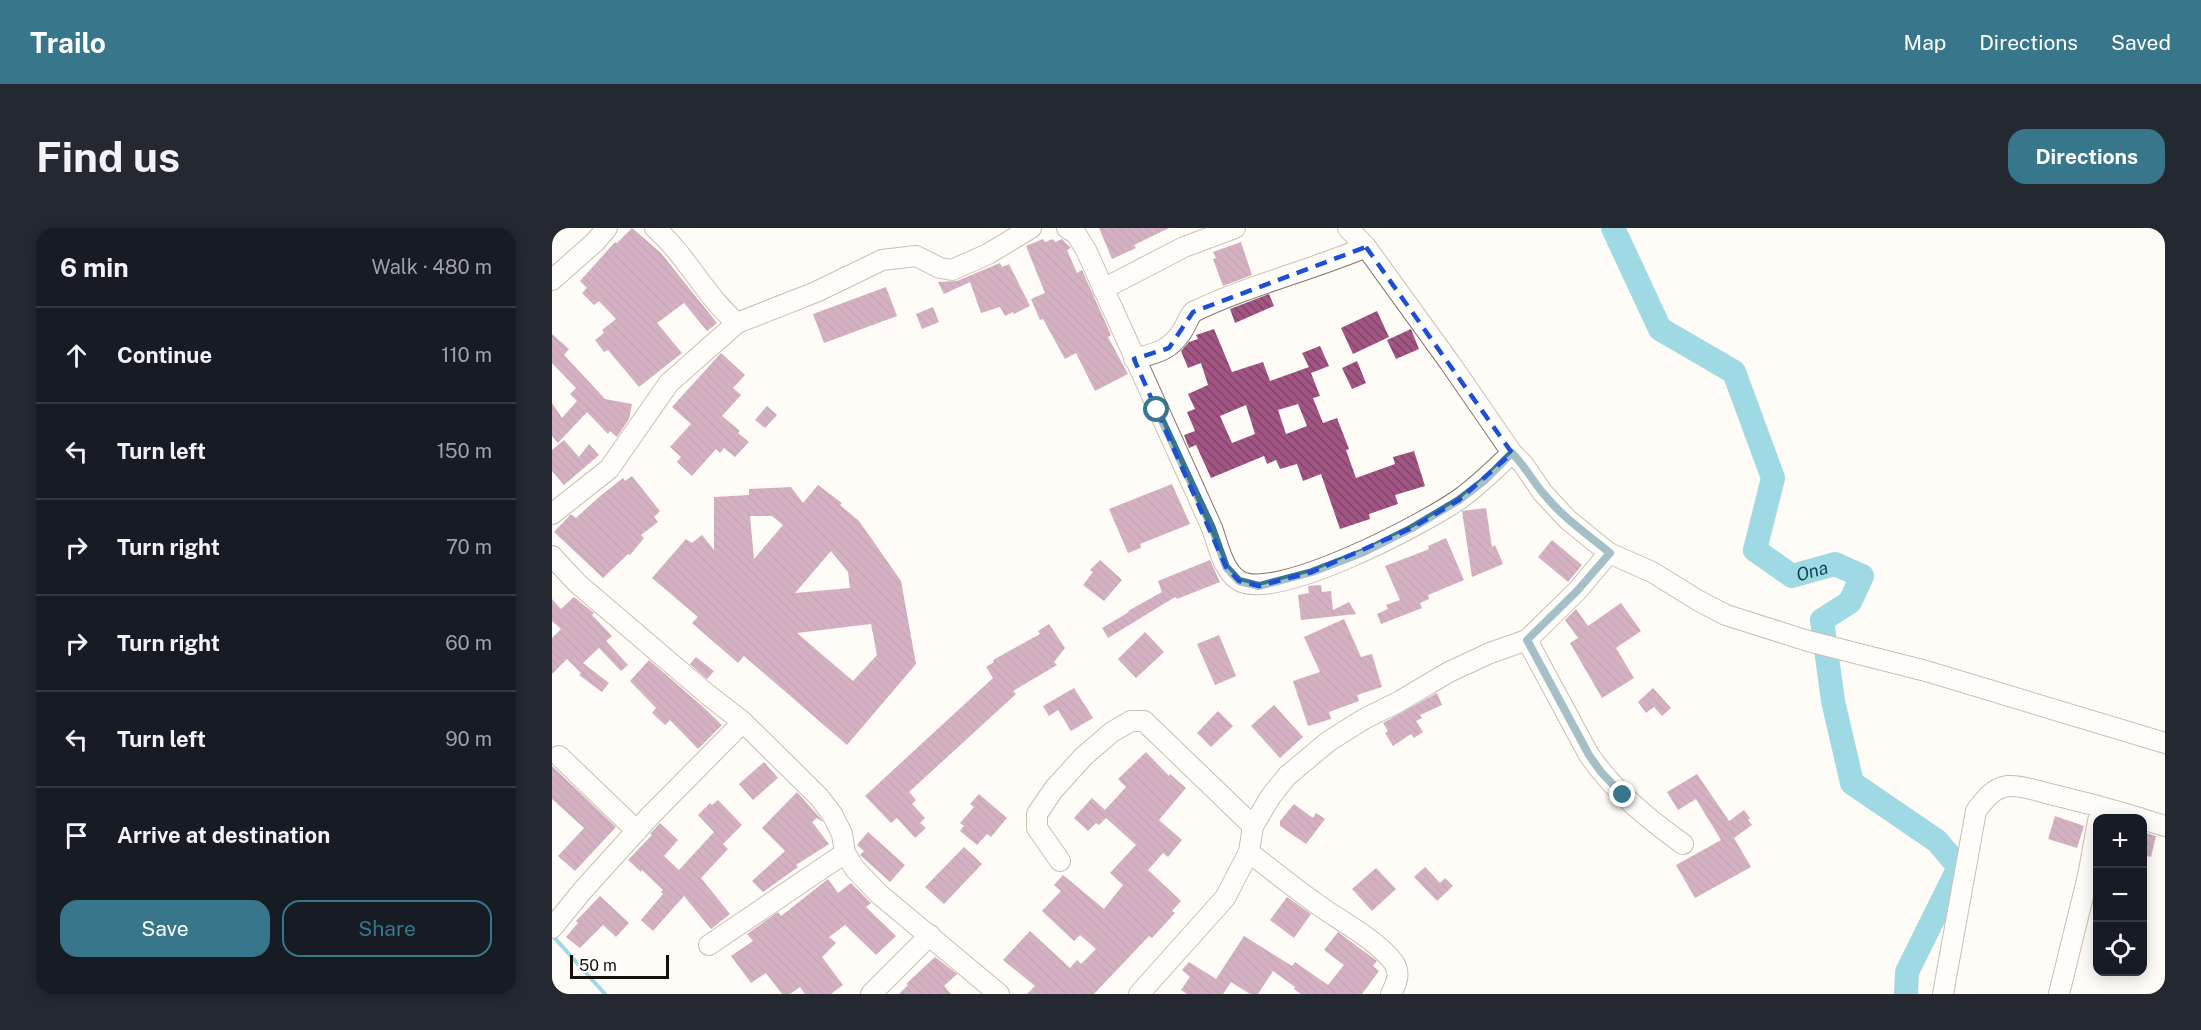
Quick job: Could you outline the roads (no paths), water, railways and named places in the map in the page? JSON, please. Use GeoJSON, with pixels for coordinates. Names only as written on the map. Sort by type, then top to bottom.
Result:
{"type":"FeatureCollection","features":[{"type":"Feature","properties":{"kind":"street"},"geometry":{"type":"LineString","coordinates":[[552,280],[608,228]]}},
{"type":"Feature","properties":{"kind":"street"},"geometry":{"type":"LineString","coordinates":[[655,228],[689,265],[721,309],[737,324]]}},
{"type":"Feature","properties":{"kind":"street"},"geometry":{"type":"LineString","coordinates":[[552,514],[609,469],[669,383],[737,324],[816,292],[882,261],[916,256],[940,268],[952,270],[988,254],[1031,228]]}},
{"type":"Feature","properties":{"kind":"street"},"geometry":{"type":"LineString","coordinates":[[1067,228],[1076,234],[1086,250],[1212,528],[1226,567],[1239,581],[1259,586],[1312,572],[1364,552],[1412,528],[1459,500],[1485,480],[1512,453]]}},
{"type":"Feature","properties":{"kind":"street"},"geometry":{"type":"LineString","coordinates":[[1103,289],[1184,247],[1235,228]]}},
{"type":"Feature","properties":{"kind":"street"},"geometry":{"type":"LineString","coordinates":[[1348,228],[1366,247],[1512,453],[1523,464],[1543,493],[1568,520],[1610,553],[1652,572],[1726,615],[1808,641],[1926,671],[2165,743]]}},
{"type":"Feature","properties":{"kind":"street"},"geometry":{"type":"LineString","coordinates":[[1134,359],[1169,348],[1183,331],[1187,318],[1193,312],[1211,303],[1318,264],[1331,262],[1366,247]]}},
{"type":"Feature","properties":{"kind":"street"},"geometry":{"type":"LineString","coordinates":[[1139,994],[1225,898],[1249,852],[1253,826],[1270,796],[1287,776],[1329,741],[1449,672],[1490,653],[1527,640],[1577,591],[1610,553]]}},
{"type":"Feature","properties":{"kind":"street"},"geometry":{"type":"LineString","coordinates":[[552,556],[603,606],[743,722],[819,797],[838,824],[845,853],[855,869],[879,894],[999,994]]}},
{"type":"Feature","properties":{"kind":"street"},"geometry":{"type":"LineString","coordinates":[[1527,640],[1589,755],[1601,772],[1637,808],[1683,844]]}},
{"type":"Feature","properties":{"kind":"street"},"geometry":{"type":"LineString","coordinates":[[1060,861],[1037,828],[1037,814],[1054,789],[1084,756],[1112,732],[1131,721],[1144,721],[1253,826]]}},
{"type":"Feature","properties":{"kind":"street"},"geometry":{"type":"LineString","coordinates":[[552,928],[637,831],[743,722]]}},
{"type":"Feature","properties":{"kind":"street"},"geometry":{"type":"LineString","coordinates":[[559,756],[637,831]]}},
{"type":"Feature","properties":{"kind":"street"},"geometry":{"type":"LineString","coordinates":[[1943,994],[1976,811],[1985,798],[1995,790],[2009,786],[2022,787],[2095,814]]}},
{"type":"Feature","properties":{"kind":"street"},"geometry":{"type":"LineString","coordinates":[[2147,821],[2165,826]]}},
{"type":"Feature","properties":{"kind":"street"},"geometry":{"type":"LineString","coordinates":[[2059,994],[2088,876],[2093,846]]}},
{"type":"Feature","properties":{"kind":"street"},"geometry":{"type":"LineString","coordinates":[[1249,852],[1298,890],[1360,933],[1388,957],[1395,965],[1398,975],[1391,994]]}},
{"type":"Feature","properties":{"kind":"street"},"geometry":{"type":"LineString","coordinates":[[708,945],[845,853]]}},
{"type":"Feature","properties":{"kind":"street"},"geometry":{"type":"LineString","coordinates":[[871,994],[930,935]]}},
{"type":"Feature","properties":{"kind":"waterway","name":"Ona"},"geometry":{"type":"LineString","coordinates":[[1613,228],[1660,329],[1734,372],[1773,478],[1755,550],[1792,576],[1835,564],[1862,576],[1850,602],[1822,620],[1833,701],[1852,783],[1937,841],[1959,867],[1907,972],[1906,994]]}},
{"type":"Feature","properties":{"kind":"waterway"},"geometry":{"type":"LineString","coordinates":[[552,935],[605,994]]}}]}
